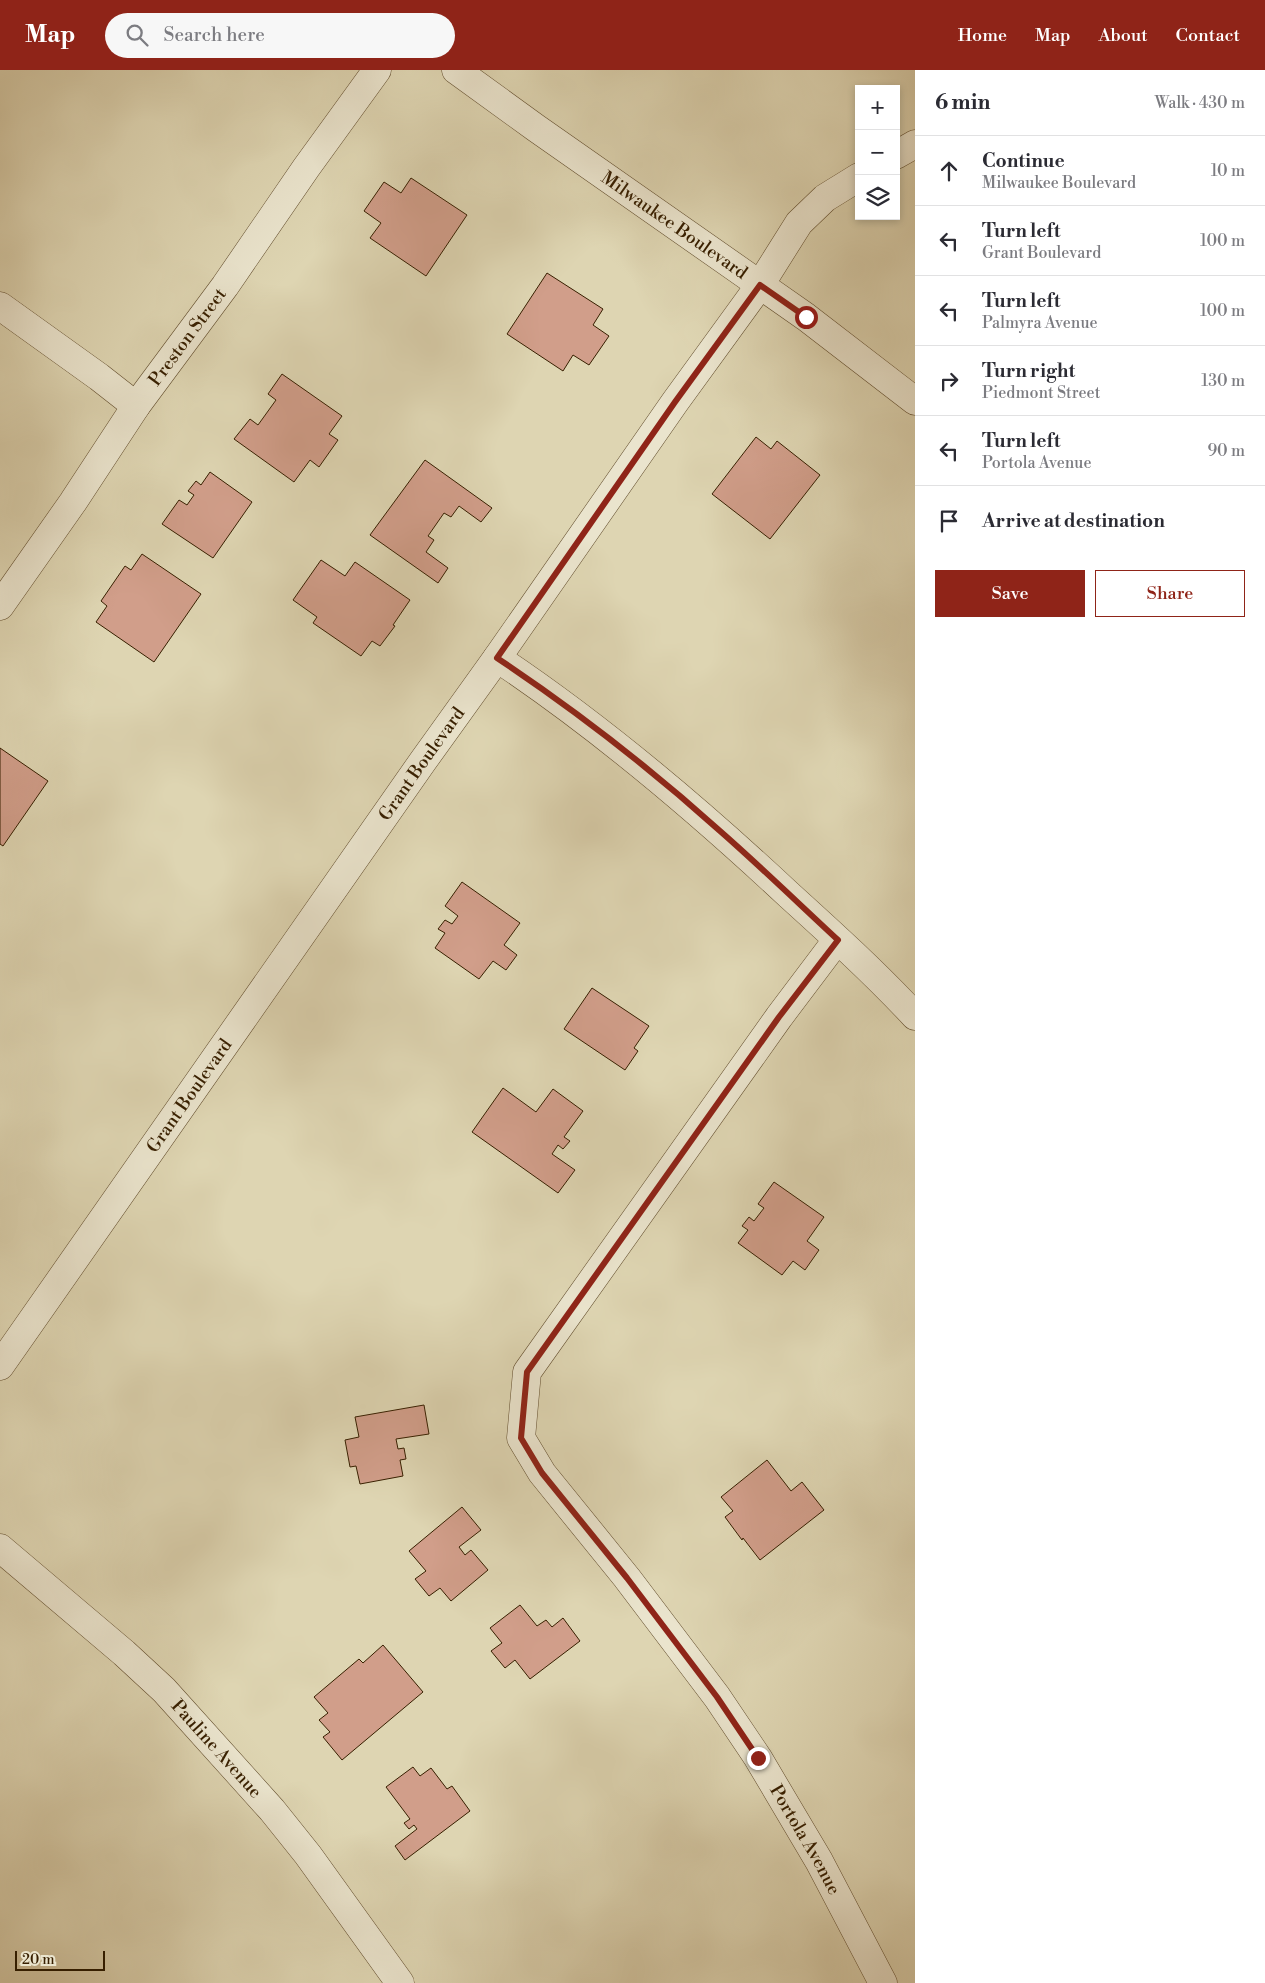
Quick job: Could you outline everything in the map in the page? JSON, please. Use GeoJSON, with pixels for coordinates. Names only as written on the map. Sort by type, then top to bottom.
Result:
{"type":"FeatureCollection","features":[{"type":"Feature","properties":{"kind":"street","name":"Preston Street"},"geometry":{"type":"LineString","coordinates":[[0,606],[73,502],[136,406],[225,286],[301,176],[378,70]]}},
{"type":"Feature","properties":{"kind":"street","name":"Milwaukee Boulevard"},"geometry":{"type":"LineString","coordinates":[[456,70],[806,317],[915,401]]}},
{"type":"Feature","properties":{"kind":"street"},"geometry":{"type":"LineString","coordinates":[[900,153],[915,144]]}},
{"type":"Feature","properties":{"kind":"street","name":"Grant Boulevard"},"geometry":{"type":"LineString","coordinates":[[0,1366],[675,402],[760,285],[800,223],[825,198],[855,179]]}},
{"type":"Feature","properties":{"kind":"street"},"geometry":{"type":"LineString","coordinates":[[0,306],[136,406]]}},
{"type":"Feature","properties":{"kind":"street"},"geometry":{"type":"LineString","coordinates":[[497,658],[551,694],[609,738],[719,830],[887,986],[915,1016]]}},
{"type":"Feature","properties":{"kind":"street","name":"Portola Avenue"},"geometry":{"type":"LineString","coordinates":[[838,940],[773,1025],[527,1372],[521,1438],[542,1473],[627,1578],[717,1697],[758,1758],[819,1861],[883,1983]]}},
{"type":"Feature","properties":{"kind":"street","name":"Pauline Avenue"},"geometry":{"type":"LineString","coordinates":[[0,1548],[124,1653],[164,1690],[278,1817],[325,1878],[400,1983]]}},
{"type":"Feature","properties":{"kind":"building"},"geometry":{"type":"Polygon","coordinates":[[[411,178],[467,215],[426,276],[370,238],[381,223],[364,211],[384,182],[401,193],[411,178]]]}},
{"type":"Feature","properties":{"kind":"building"},"geometry":{"type":"Polygon","coordinates":[[[547,273],[603,309],[593,325],[609,336],[589,365],[573,355],[563,371],[507,334],[547,273]]]}},
{"type":"Feature","properties":{"kind":"building"},"geometry":{"type":"Polygon","coordinates":[[[282,374],[342,416],[329,434],[338,440],[319,467],[310,460],[294,482],[234,439],[250,419],[258,425],[276,400],[268,394],[282,374]]]}},
{"type":"Feature","properties":{"kind":"building"},"geometry":{"type":"Polygon","coordinates":[[[756,437],[771,449],[777,441],[820,475],[770,539],[712,494],[756,437]]]}},
{"type":"Feature","properties":{"kind":"building"},"geometry":{"type":"Polygon","coordinates":[[[425,460],[492,508],[481,522],[459,506],[451,517],[444,513],[428,536],[434,540],[426,552],[448,568],[438,583],[370,535],[425,460]]]}},
{"type":"Feature","properties":{"kind":"building"},"geometry":{"type":"Polygon","coordinates":[[[210,472],[252,502],[213,558],[162,524],[179,500],[187,505],[194,495],[188,491],[196,481],[201,485],[210,472]]]}},
{"type":"Feature","properties":{"kind":"building"},"geometry":{"type":"Polygon","coordinates":[[[142,554],[201,594],[154,662],[96,622],[107,606],[101,601],[125,566],[131,570],[142,554]]]}},
{"type":"Feature","properties":{"kind":"building"},"geometry":{"type":"Polygon","coordinates":[[[321,560],[345,576],[355,562],[410,600],[393,625],[395,626],[380,646],[372,641],[361,656],[313,623],[317,617],[293,600],[321,560]]]}},
{"type":"Feature","properties":{"kind":"building"},"geometry":{"type":"Polygon","coordinates":[[[0,748],[48,781],[3,846],[0,844],[0,748]]]}},
{"type":"Feature","properties":{"kind":"building"},"geometry":{"type":"Polygon","coordinates":[[[462,882],[520,923],[504,945],[517,955],[506,970],[493,961],[479,979],[435,948],[445,933],[438,929],[445,920],[452,924],[458,916],[445,906],[462,882]]]}},
{"type":"Feature","properties":{"kind":"building"},"geometry":{"type":"Polygon","coordinates":[[[592,988],[649,1026],[634,1048],[638,1051],[625,1070],[564,1029],[592,988]]]}},
{"type":"Feature","properties":{"kind":"building"},"geometry":{"type":"Polygon","coordinates":[[[503,1088],[536,1112],[553,1089],[583,1111],[564,1137],[570,1141],[563,1149],[558,1145],[552,1154],[575,1170],[558,1193],[472,1132],[503,1088]]]}},
{"type":"Feature","properties":{"kind":"building"},"geometry":{"type":"Polygon","coordinates":[[[774,1182],[824,1217],[807,1241],[819,1250],[805,1270],[793,1261],[782,1275],[738,1243],[748,1230],[742,1226],[749,1217],[754,1221],[764,1208],[758,1204],[774,1182]]]}},
{"type":"Feature","properties":{"kind":"building"},"geometry":{"type":"Polygon","coordinates":[[[424,1405],[429,1434],[396,1439],[398,1449],[404,1448],[406,1459],[400,1460],[403,1476],[360,1484],[356,1466],[350,1467],[345,1440],[359,1437],[355,1417],[424,1405]]]}},
{"type":"Feature","properties":{"kind":"building"},"geometry":{"type":"Polygon","coordinates":[[[767,1460],[791,1491],[802,1482],[824,1510],[760,1560],[725,1517],[733,1511],[721,1497],[767,1460]]]}},
{"type":"Feature","properties":{"kind":"building"},"geometry":{"type":"Polygon","coordinates":[[[462,1507],[481,1530],[459,1547],[465,1555],[471,1550],[488,1570],[451,1601],[440,1588],[429,1596],[415,1579],[426,1571],[409,1551],[462,1507]]]}},
{"type":"Feature","properties":{"kind":"building"},"geometry":{"type":"Polygon","coordinates":[[[520,1605],[537,1626],[546,1620],[552,1627],[563,1618],[580,1641],[530,1679],[515,1660],[505,1668],[491,1651],[502,1643],[490,1628],[520,1605]]]}},
{"type":"Feature","properties":{"kind":"building"},"geometry":{"type":"Polygon","coordinates":[[[383,1645],[423,1692],[342,1760],[323,1737],[330,1732],[319,1720],[328,1713],[314,1697],[359,1659],[363,1663],[383,1645]]]}},
{"type":"Feature","properties":{"kind":"building"},"geometry":{"type":"Polygon","coordinates":[[[413,1767],[420,1776],[431,1768],[447,1789],[452,1786],[470,1811],[405,1860],[395,1846],[417,1829],[414,1825],[409,1829],[404,1823],[410,1819],[386,1787],[413,1767]]]}},
{"type":"Feature","properties":{"kind":"route"},"geometry":{"type":"LineString","coordinates":[[758,1758],[717,1697],[627,1578],[542,1473],[521,1438],[527,1372],[779,1017],[838,940],[719,830],[602,732],[551,694],[497,658],[675,402],[760,285],[806,317]]}}]}
